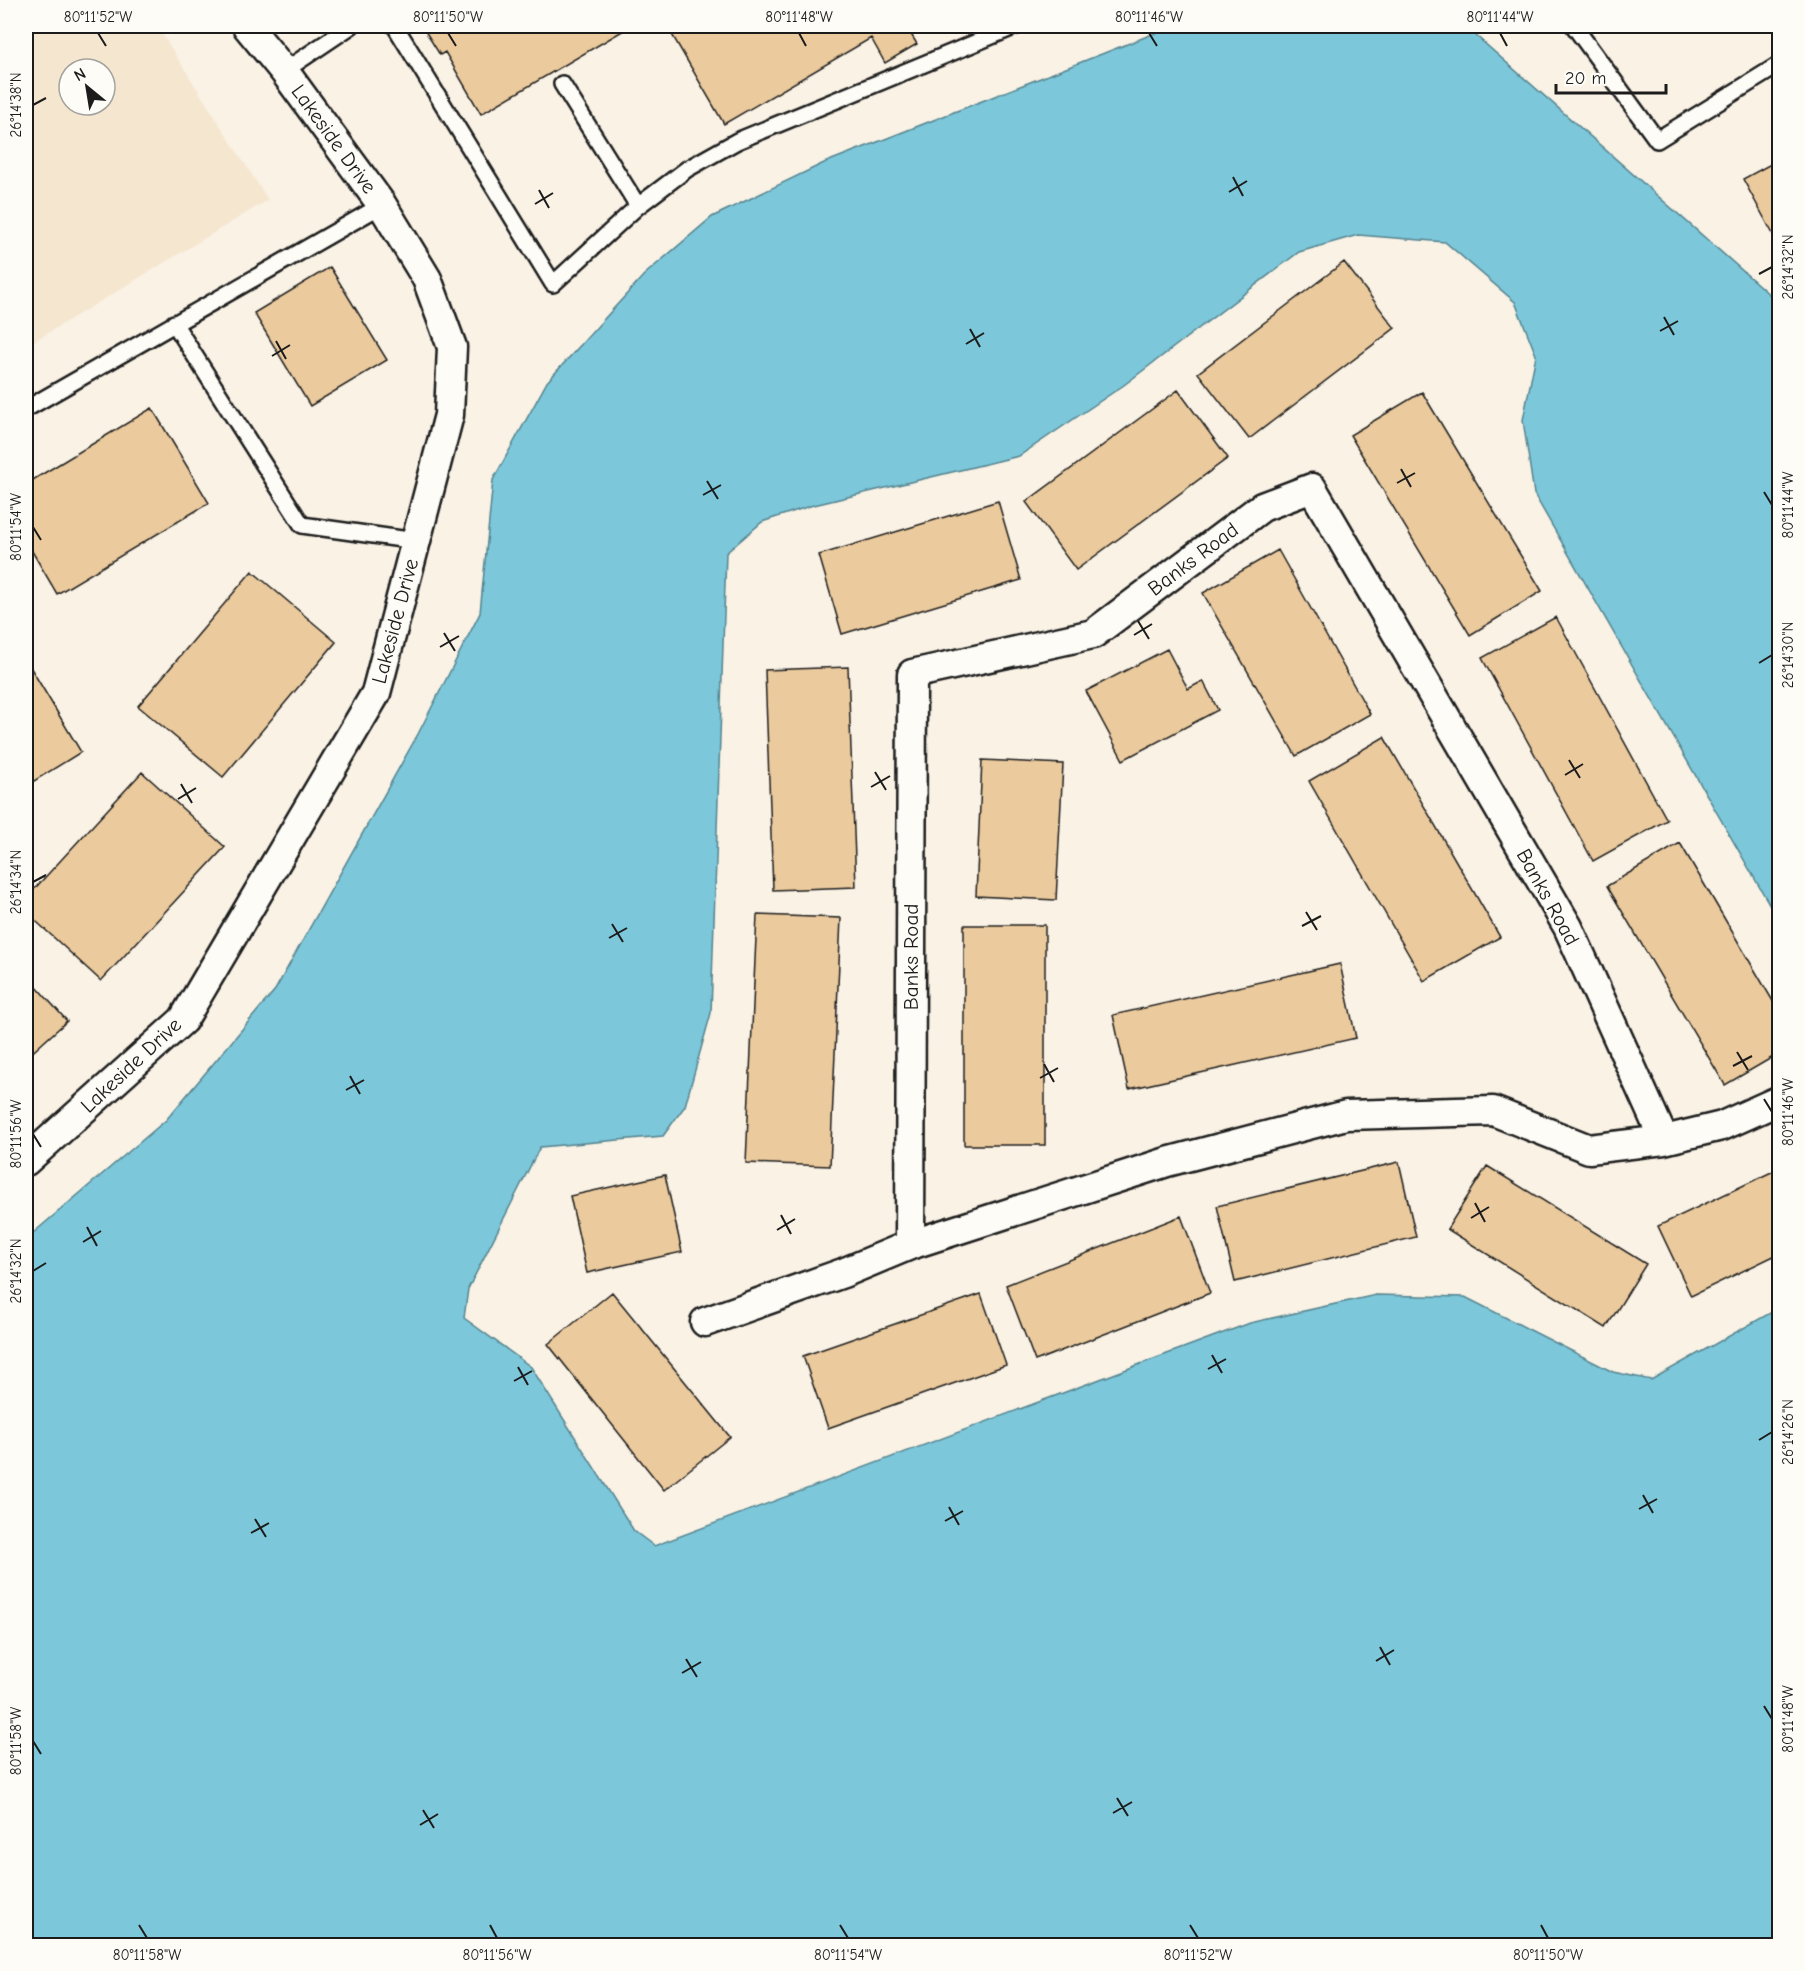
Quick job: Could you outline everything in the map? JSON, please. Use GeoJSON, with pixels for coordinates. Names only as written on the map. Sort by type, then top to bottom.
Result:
{"type":"FeatureCollection","features":[{"type":"Feature","properties":{"kind":"street","name":"Lakeside Drive"},"geometry":{"type":"LineString","coordinates":[[26,1161],[183,1020],[376,693],[449,415],[452,346],[427,279],[381,205],[284,71],[247,26]]}},
{"type":"Feature","properties":{"kind":"street","name":"Banks Road"},"geometry":{"type":"LineString","coordinates":[[910,1245],[912,674],[1093,634],[1262,507],[1312,488],[1568,927],[1664,1140]]}},
{"type":"Feature","properties":{"kind":"street"},"geometry":{"type":"LineString","coordinates":[[705,1322],[843,1273],[910,1245],[1167,1162],[1346,1115],[1493,1111],[1589,1149],[1664,1140],[1722,1126],[1779,1100]]}},
{"type":"Feature","properties":{"kind":"lane"},"geometry":{"type":"LineString","coordinates":[[284,71],[351,26]]}},
{"type":"Feature","properties":{"kind":"lane"},"geometry":{"type":"LineString","coordinates":[[395,26],[553,284],[638,206],[687,169],[737,141],[1016,26]]}},
{"type":"Feature","properties":{"kind":"lane"},"geometry":{"type":"LineString","coordinates":[[1574,26],[1657,140],[1779,64]]}},
{"type":"Feature","properties":{"kind":"lane"},"geometry":{"type":"LineString","coordinates":[[562,84],[638,206]]}},
{"type":"Feature","properties":{"kind":"lane"},"geometry":{"type":"LineString","coordinates":[[26,409],[381,205]]}},
{"type":"Feature","properties":{"kind":"lane"},"geometry":{"type":"LineString","coordinates":[[174,323],[302,525],[416,541]]}},
{"type":"Feature","properties":{"kind":"shaded area"},"geometry":{"type":"Polygon","coordinates":[[[26,26],[157,26],[268,200],[26,346],[26,26]]]}},
{"type":"Feature","properties":{"kind":"water"},"geometry":{"type":"Polygon","coordinates":[[[1173,26],[1465,26],[1779,303],[1779,921],[1534,494],[1523,420],[1536,355],[1515,302],[1445,242],[1358,235],[1299,252],[1124,385],[1019,456],[810,506],[762,522],[726,553],[711,1013],[685,1106],[663,1136],[540,1147],[468,1289],[464,1318],[531,1367],[634,1531],[654,1546],[1250,1323],[1376,1295],[1465,1297],[1613,1372],[1651,1380],[1779,1308],[1779,1945],[26,1945],[26,1239],[166,1120],[275,990],[418,734],[480,613],[493,480],[547,382],[644,275],[712,217],[824,163],[1173,26]]]}},
{"type":"Feature","properties":{"kind":"building"},"geometry":{"type":"Polygon","coordinates":[[[422,26],[631,26],[481,114],[445,52],[440,55],[422,26]]]}},
{"type":"Feature","properties":{"kind":"building"},"geometry":{"type":"Polygon","coordinates":[[[667,26],[906,26],[917,44],[885,63],[871,38],[724,124],[667,26]]]}},
{"type":"Feature","properties":{"kind":"building"},"geometry":{"type":"Polygon","coordinates":[[[1780,159],[1780,247],[1743,179],[1780,159]]]}},
{"type":"Feature","properties":{"kind":"building"},"geometry":{"type":"Polygon","coordinates":[[[1344,262],[1395,328],[1249,439],[1198,373],[1344,262]]]}},
{"type":"Feature","properties":{"kind":"building"},"geometry":{"type":"Polygon","coordinates":[[[330,267],[387,360],[310,406],[254,313],[330,267]]]}},
{"type":"Feature","properties":{"kind":"building"},"geometry":{"type":"Polygon","coordinates":[[[1178,390],[1228,458],[1076,570],[1026,502],[1178,390]]]}},
{"type":"Feature","properties":{"kind":"building"},"geometry":{"type":"Polygon","coordinates":[[[1422,392],[1542,591],[1470,635],[1350,435],[1422,392]]]}},
{"type":"Feature","properties":{"kind":"building"},"geometry":{"type":"Polygon","coordinates":[[[152,408],[209,503],[57,594],[26,541],[26,484],[152,408]]]}},
{"type":"Feature","properties":{"kind":"building"},"geometry":{"type":"Polygon","coordinates":[[[998,501],[1021,580],[842,634],[819,555],[998,501]]]}},
{"type":"Feature","properties":{"kind":"building"},"geometry":{"type":"Polygon","coordinates":[[[1278,550],[1370,714],[1296,756],[1203,593],[1278,550]]]}},
{"type":"Feature","properties":{"kind":"building"},"geometry":{"type":"Polygon","coordinates":[[[252,571],[336,642],[223,777],[138,706],[252,571]]]}},
{"type":"Feature","properties":{"kind":"building"},"geometry":{"type":"Polygon","coordinates":[[[1556,617],[1667,820],[1593,861],[1482,658],[1556,617]]]}},
{"type":"Feature","properties":{"kind":"building"},"geometry":{"type":"Polygon","coordinates":[[[1167,649],[1188,689],[1203,681],[1218,710],[1123,760],[1086,691],[1167,649]]]}},
{"type":"Feature","properties":{"kind":"building"},"geometry":{"type":"Polygon","coordinates":[[[26,660],[81,752],[26,786],[26,660]]]}},
{"type":"Feature","properties":{"kind":"building"},"geometry":{"type":"Polygon","coordinates":[[[848,667],[856,887],[773,890],[765,670],[848,667]]]}},
{"type":"Feature","properties":{"kind":"building"},"geometry":{"type":"Polygon","coordinates":[[[1384,737],[1500,937],[1424,981],[1309,781],[1384,737]]]}},
{"type":"Feature","properties":{"kind":"building"},"geometry":{"type":"Polygon","coordinates":[[[982,760],[1063,764],[1056,900],[976,896],[982,760]]]}},
{"type":"Feature","properties":{"kind":"building"},"geometry":{"type":"Polygon","coordinates":[[[142,772],[225,847],[101,981],[26,912],[26,898],[142,772]]]}},
{"type":"Feature","properties":{"kind":"building"},"geometry":{"type":"Polygon","coordinates":[[[1680,843],[1780,1013],[1780,1053],[1725,1085],[1607,886],[1680,843]]]}},
{"type":"Feature","properties":{"kind":"building"},"geometry":{"type":"Polygon","coordinates":[[[757,915],[841,918],[830,1166],[746,1163],[757,915]]]}},
{"type":"Feature","properties":{"kind":"building"},"geometry":{"type":"Polygon","coordinates":[[[964,925],[1045,925],[1045,1145],[964,1145],[964,925]]]}},
{"type":"Feature","properties":{"kind":"building"},"geometry":{"type":"Polygon","coordinates":[[[1340,964],[1356,1038],[1129,1089],[1113,1015],[1340,964]]]}},
{"type":"Feature","properties":{"kind":"building"},"geometry":{"type":"Polygon","coordinates":[[[26,975],[67,1021],[26,1058],[26,975]]]}},
{"type":"Feature","properties":{"kind":"building"},"geometry":{"type":"Polygon","coordinates":[[[1399,1162],[1416,1237],[1235,1282],[1217,1206],[1399,1162]]]}},
{"type":"Feature","properties":{"kind":"building"},"geometry":{"type":"Polygon","coordinates":[[[1487,1166],[1646,1264],[1606,1328],[1447,1229],[1487,1166]]]}},
{"type":"Feature","properties":{"kind":"building"},"geometry":{"type":"Polygon","coordinates":[[[1780,1168],[1780,1253],[1691,1296],[1658,1226],[1780,1168]]]}},
{"type":"Feature","properties":{"kind":"building"},"geometry":{"type":"Polygon","coordinates":[[[665,1175],[682,1252],[587,1273],[570,1196],[665,1175]]]}},
{"type":"Feature","properties":{"kind":"building"},"geometry":{"type":"Polygon","coordinates":[[[1181,1216],[1210,1293],[1035,1361],[1006,1285],[1181,1216]]]}},
{"type":"Feature","properties":{"kind":"building"},"geometry":{"type":"Polygon","coordinates":[[[612,1292],[730,1437],[664,1490],[548,1344],[612,1292]]]}},
{"type":"Feature","properties":{"kind":"building"},"geometry":{"type":"Polygon","coordinates":[[[981,1294],[1006,1365],[828,1428],[803,1356],[981,1294]]]}}]}
